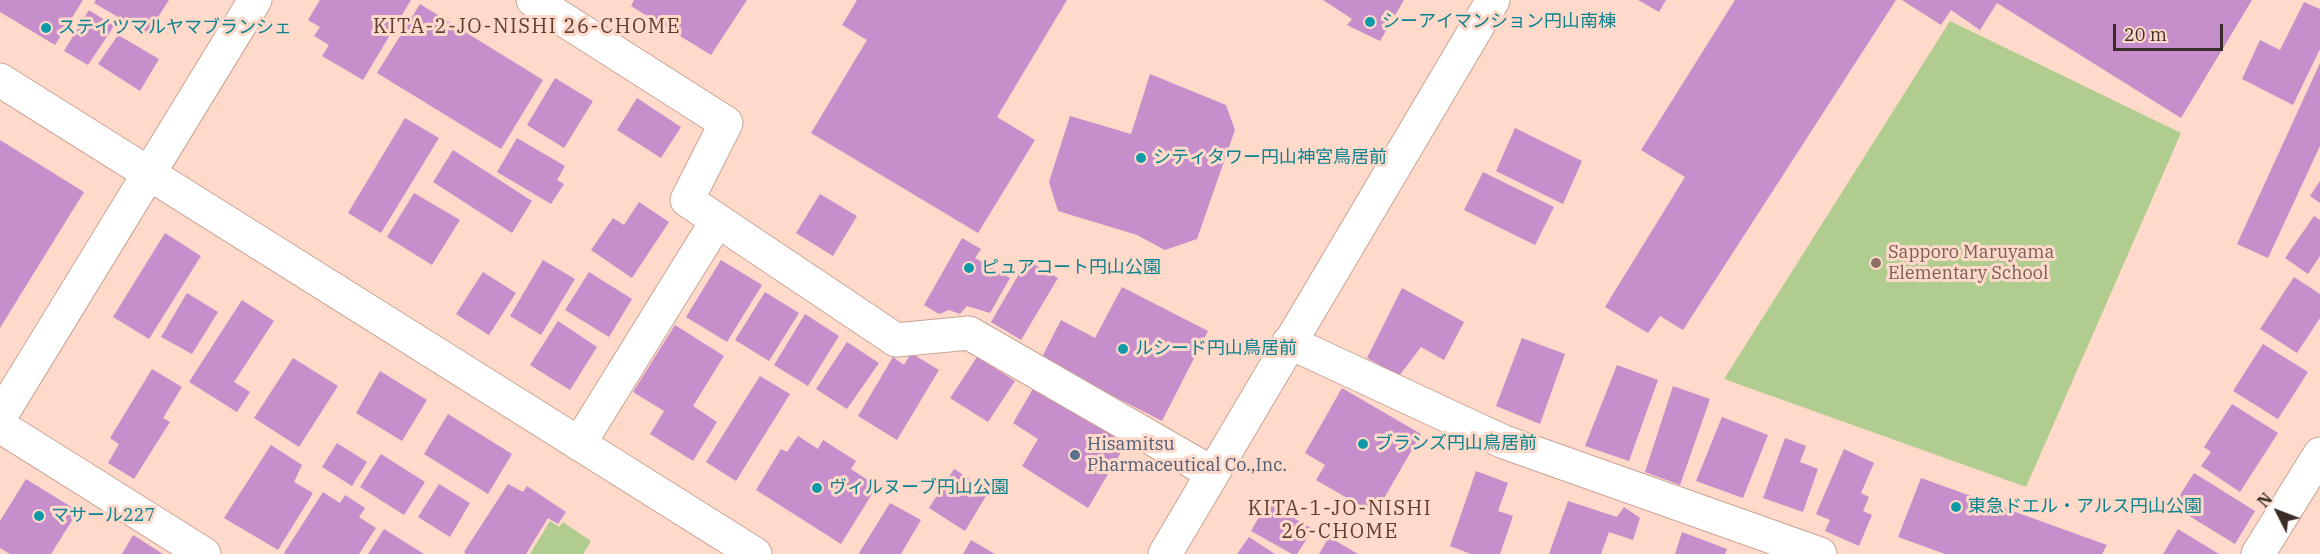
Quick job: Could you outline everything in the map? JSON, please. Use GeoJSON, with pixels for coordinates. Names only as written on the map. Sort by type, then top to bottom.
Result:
{"type":"FeatureCollection","features":[{"type":"Feature","properties":{"kind":"street"},"geometry":{"type":"LineString","coordinates":[[0,417],[255,0]]}},
{"type":"Feature","properties":{"kind":"street"},"geometry":{"type":"LineString","coordinates":[[533,0],[726,123],[687,200],[717,221],[896,340],[969,333],[1212,473]]}},
{"type":"Feature","properties":{"kind":"street"},"geometry":{"type":"LineString","coordinates":[[1170,552],[1212,473],[1493,0]]}},
{"type":"Feature","properties":{"kind":"street"},"geometry":{"type":"LineString","coordinates":[[0,80],[755,554]]}},
{"type":"Feature","properties":{"kind":"street"},"geometry":{"type":"LineString","coordinates":[[579,444],[717,221]]}},
{"type":"Feature","properties":{"kind":"street"},"geometry":{"type":"LineString","coordinates":[[1289,342],[1504,442],[1820,554]]}},
{"type":"Feature","properties":{"kind":"street"},"geometry":{"type":"LineString","coordinates":[[0,426],[204,554]]}},
{"type":"Feature","properties":{"kind":"street"},"geometry":{"type":"LineString","coordinates":[[2258,554],[2320,454]]}},
{"type":"Feature","properties":{"kind":"green space"},"geometry":{"type":"Polygon","coordinates":[[[1950,21],[2181,133],[2026,487],[1724,379],[1950,21]]]}},
{"type":"Feature","properties":{"kind":"green space"},"geometry":{"type":"Polygon","coordinates":[[[550,521],[559,527],[563,522],[591,541],[583,554],[530,554],[550,521]]]}},
{"type":"Feature","properties":{"kind":"building","name":"ステイツマルヤマブランシェ"},"geometry":{"type":"Polygon","coordinates":[[[0,0],[83,0],[55,45],[0,12],[0,0]]]}},
{"type":"Feature","properties":{"kind":"building"},"geometry":{"type":"Polygon","coordinates":[[[96,0],[169,0],[147,34],[94,3],[96,0]]]}},
{"type":"Feature","properties":{"kind":"building"},"geometry":{"type":"Polygon","coordinates":[[[320,0],[411,0],[363,80],[322,56],[329,45],[314,36],[320,27],[308,20],[320,0]]]}},
{"type":"Feature","properties":{"kind":"building"},"geometry":{"type":"Polygon","coordinates":[[[634,0],[747,0],[711,55],[631,6],[634,0]]]}},
{"type":"Feature","properties":{"kind":"building"},"geometry":{"type":"Polygon","coordinates":[[[857,0],[1067,0],[997,117],[1035,140],[978,233],[811,133],[867,40],[842,25],[857,0]]]}},
{"type":"Feature","properties":{"kind":"building","name":"シーアイマンション円山南棟"},"geometry":{"type":"Polygon","coordinates":[[[1323,0],[1404,0],[1380,41],[1347,25],[1352,19],[1323,0]]]}},
{"type":"Feature","properties":{"kind":"building"},"geometry":{"type":"Polygon","coordinates":[[[1638,0],[1666,0],[1659,12],[1638,0]]]}},
{"type":"Feature","properties":{"kind":"building"},"geometry":{"type":"Polygon","coordinates":[[[1735,0],[1896,0],[1683,330],[1660,316],[1648,333],[1605,307],[1685,177],[1641,150],[1735,0]]]}},
{"type":"Feature","properties":{"kind":"building"},"geometry":{"type":"Polygon","coordinates":[[[1902,0],[2252,0],[2181,118],[1997,3],[1980,30],[1951,10],[1941,25],[1902,0]]]}},
{"type":"Feature","properties":{"kind":"building"},"geometry":{"type":"Polygon","coordinates":[[[2304,2],[2320,9],[2320,49],[2293,105],[2242,79],[2260,40],[2280,50],[2304,2]]]}},
{"type":"Feature","properties":{"kind":"building"},"geometry":{"type":"Polygon","coordinates":[[[420,4],[543,80],[501,149],[377,73],[420,4]]]}},
{"type":"Feature","properties":{"kind":"building"},"geometry":{"type":"Polygon","coordinates":[[[89,10],[114,26],[88,65],[64,51],[89,10]]]}},
{"type":"Feature","properties":{"kind":"building"},"geometry":{"type":"Polygon","coordinates":[[[118,35],[159,59],[140,91],[98,64],[118,35]]]}},
{"type":"Feature","properties":{"kind":"building"},"geometry":{"type":"Polygon","coordinates":[[[2320,63],[2320,146],[2268,258],[2237,244],[2320,63]]]}},
{"type":"Feature","properties":{"kind":"building","name":"シティタワー円山神宮鳥居前"},"geometry":{"type":"Polygon","coordinates":[[[1150,74],[1226,105],[1235,130],[1197,239],[1165,250],[1137,235],[1058,211],[1049,182],[1070,116],[1131,134],[1150,74]]]}},
{"type":"Feature","properties":{"kind":"building"},"geometry":{"type":"Polygon","coordinates":[[[555,78],[593,101],[564,148],[527,125],[555,78]]]}},
{"type":"Feature","properties":{"kind":"building"},"geometry":{"type":"Polygon","coordinates":[[[637,98],[681,127],[661,158],[617,130],[637,98]]]}},
{"type":"Feature","properties":{"kind":"building"},"geometry":{"type":"Polygon","coordinates":[[[405,118],[439,138],[381,233],[348,213],[405,118]]]}},
{"type":"Feature","properties":{"kind":"building"},"geometry":{"type":"Polygon","coordinates":[[[1515,128],[1582,161],[1563,204],[1496,171],[1515,128]]]}},
{"type":"Feature","properties":{"kind":"building"},"geometry":{"type":"Polygon","coordinates":[[[517,138],[565,166],[557,180],[564,184],[551,204],[497,172],[517,138]]]}},
{"type":"Feature","properties":{"kind":"building"},"geometry":{"type":"Polygon","coordinates":[[[0,140],[84,192],[0,328],[0,140]]]}},
{"type":"Feature","properties":{"kind":"building"},"geometry":{"type":"Polygon","coordinates":[[[453,150],[532,201],[512,233],[433,182],[453,150]]]}},
{"type":"Feature","properties":{"kind":"building"},"geometry":{"type":"Polygon","coordinates":[[[1483,172],[1554,207],[1535,245],[1464,210],[1483,172]]]}},
{"type":"Feature","properties":{"kind":"building"},"geometry":{"type":"Polygon","coordinates":[[[2320,181],[2320,203],[2310,196],[2320,181]]]}},
{"type":"Feature","properties":{"kind":"building"},"geometry":{"type":"Polygon","coordinates":[[[414,193],[460,220],[432,265],[387,237],[414,193]]]}},
{"type":"Feature","properties":{"kind":"building"},"geometry":{"type":"Polygon","coordinates":[[[820,194],[857,216],[833,256],[796,233],[820,194]]]}},
{"type":"Feature","properties":{"kind":"building"},"geometry":{"type":"Polygon","coordinates":[[[639,202],[669,222],[632,278],[591,250],[613,218],[624,225],[639,202]]]}},
{"type":"Feature","properties":{"kind":"building"},"geometry":{"type":"Polygon","coordinates":[[[2314,216],[2320,220],[2320,256],[2308,274],[2285,258],[2314,216]]]}},
{"type":"Feature","properties":{"kind":"building"},"geometry":{"type":"Polygon","coordinates":[[[165,233],[201,256],[149,339],[113,317],[165,233]]]}},
{"type":"Feature","properties":{"kind":"building","name":"ピュアコート円山公園"},"geometry":{"type":"Polygon","coordinates":[[[962,238],[981,249],[975,258],[1010,278],[990,313],[967,306],[960,314],[949,310],[939,314],[924,305],[962,238]]]}},
{"type":"Feature","properties":{"kind":"building"},"geometry":{"type":"Polygon","coordinates":[[[543,260],[575,279],[541,335],[510,316],[543,260]]]}},
{"type":"Feature","properties":{"kind":"building"},"geometry":{"type":"Polygon","coordinates":[[[721,260],[762,285],[727,342],[686,317],[721,260]]]}},
{"type":"Feature","properties":{"kind":"building"},"geometry":{"type":"Polygon","coordinates":[[[1027,260],[1058,278],[1021,340],[991,322],[1027,260]]]}},
{"type":"Feature","properties":{"kind":"building"},"geometry":{"type":"Polygon","coordinates":[[[483,272],[516,293],[489,335],[456,314],[483,272]]]}},
{"type":"Feature","properties":{"kind":"building"},"geometry":{"type":"Polygon","coordinates":[[[589,272],[632,299],[609,337],[565,310],[589,272]]]}},
{"type":"Feature","properties":{"kind":"building"},"geometry":{"type":"Polygon","coordinates":[[[2294,277],[2320,294],[2320,318],[2297,353],[2260,329],[2294,277]]]}},
{"type":"Feature","properties":{"kind":"building","name":"ルシード円山鳥居前"},"geometry":{"type":"Polygon","coordinates":[[[1122,287],[1208,331],[1162,421],[1041,359],[1061,320],[1095,338],[1122,287]]]}},
{"type":"Feature","properties":{"kind":"building"},"geometry":{"type":"Polygon","coordinates":[[[1402,288],[1464,322],[1444,360],[1421,347],[1399,376],[1367,358],[1402,288]]]}},
{"type":"Feature","properties":{"kind":"building"},"geometry":{"type":"Polygon","coordinates":[[[765,292],[799,313],[769,361],[735,340],[765,292]]]}},
{"type":"Feature","properties":{"kind":"building"},"geometry":{"type":"Polygon","coordinates":[[[187,293],[218,312],[192,354],[161,337],[187,293]]]}},
{"type":"Feature","properties":{"kind":"building"},"geometry":{"type":"Polygon","coordinates":[[[242,300],[274,321],[234,382],[250,392],[237,412],[189,382],[242,300]]]}},
{"type":"Feature","properties":{"kind":"building"},"geometry":{"type":"Polygon","coordinates":[[[805,314],[839,336],[808,386],[774,365],[805,314]]]}},
{"type":"Feature","properties":{"kind":"building"},"geometry":{"type":"Polygon","coordinates":[[[558,321],[597,347],[570,390],[530,365],[558,321]]]}},
{"type":"Feature","properties":{"kind":"building"},"geometry":{"type":"Polygon","coordinates":[[[675,325],[724,356],[693,406],[717,422],[693,461],[650,434],[664,411],[633,392],[675,325]]]}},
{"type":"Feature","properties":{"kind":"building"},"geometry":{"type":"Polygon","coordinates":[[[1522,338],[1565,354],[1540,424],[1496,406],[1522,338]]]}},
{"type":"Feature","properties":{"kind":"building"},"geometry":{"type":"Polygon","coordinates":[[[847,342],[879,363],[847,409],[816,389],[847,342]]]}},
{"type":"Feature","properties":{"kind":"building"},"geometry":{"type":"Polygon","coordinates":[[[2263,344],[2308,372],[2278,419],[2233,391],[2263,344]]]}},
{"type":"Feature","properties":{"kind":"building"},"geometry":{"type":"Polygon","coordinates":[[[911,353],[939,370],[897,440],[858,416],[893,357],[904,365],[911,353]]]}},
{"type":"Feature","properties":{"kind":"building"},"geometry":{"type":"Polygon","coordinates":[[[977,357],[1015,381],[988,422],[950,398],[977,357]]]}},
{"type":"Feature","properties":{"kind":"building"},"geometry":{"type":"Polygon","coordinates":[[[293,358],[338,386],[299,447],[254,418],[293,358]]]}},
{"type":"Feature","properties":{"kind":"building"},"geometry":{"type":"Polygon","coordinates":[[[1617,365],[1658,380],[1629,461],[1585,446],[1617,365]]]}},
{"type":"Feature","properties":{"kind":"building"},"geometry":{"type":"Polygon","coordinates":[[[152,369],[182,387],[163,418],[170,422],[134,479],[108,463],[119,444],[110,438],[152,369]]]}},
{"type":"Feature","properties":{"kind":"building"},"geometry":{"type":"Polygon","coordinates":[[[380,371],[427,400],[402,441],[356,413],[380,371]]]}},
{"type":"Feature","properties":{"kind":"building"},"geometry":{"type":"Polygon","coordinates":[[[760,376],[790,394],[736,481],[706,462],[760,376]]]}},
{"type":"Feature","properties":{"kind":"building"},"geometry":{"type":"Polygon","coordinates":[[[1673,386],[1710,399],[1680,485],[1645,472],[1673,386]]]}},
{"type":"Feature","properties":{"kind":"building"},"geometry":{"type":"Polygon","coordinates":[[[1034,387],[1127,442],[1088,508],[1022,466],[1038,439],[1013,423],[1034,387]]]}},
{"type":"Feature","properties":{"kind":"building","name":"ブランズ円山鳥居前"},"geometry":{"type":"Polygon","coordinates":[[[1342,388],[1421,434],[1375,514],[1316,480],[1325,465],[1305,453],[1342,388]]]}},
{"type":"Feature","properties":{"kind":"building"},"geometry":{"type":"Polygon","coordinates":[[[2232,404],[2278,433],[2240,492],[2201,466],[2211,452],[2204,447],[2232,404]]]}},
{"type":"Feature","properties":{"kind":"building"},"geometry":{"type":"Polygon","coordinates":[[[448,414],[512,454],[488,494],[424,454],[448,414]]]}},
{"type":"Feature","properties":{"kind":"building"},"geometry":{"type":"Polygon","coordinates":[[[1722,417],[1768,435],[1743,498],[1696,481],[1722,417]]]}},
{"type":"Feature","properties":{"kind":"building","name":"ヴィルヌーブ円山公園"},"geometry":{"type":"Polygon","coordinates":[[[798,436],[818,449],[823,440],[856,461],[851,469],[877,486],[841,544],[756,490],[781,449],[787,452],[798,436]]]}},
{"type":"Feature","properties":{"kind":"building"},"geometry":{"type":"Polygon","coordinates":[[[1785,438],[1806,446],[1800,462],[1818,469],[1803,512],[1763,498],[1785,438]]]}},
{"type":"Feature","properties":{"kind":"building"},"geometry":{"type":"Polygon","coordinates":[[[337,443],[367,462],[352,486],[322,467],[337,443]]]}},
{"type":"Feature","properties":{"kind":"building"},"geometry":{"type":"Polygon","coordinates":[[[271,445],[302,465],[294,482],[313,493],[278,550],[224,518],[271,445]]]}},
{"type":"Feature","properties":{"kind":"building"},"geometry":{"type":"Polygon","coordinates":[[[1844,449],[1874,463],[1861,493],[1869,497],[1863,511],[1872,515],[1859,546],[1825,531],[1830,520],[1816,514],[1844,449]]]}},
{"type":"Feature","properties":{"kind":"building"},"geometry":{"type":"Polygon","coordinates":[[[381,454],[425,482],[404,515],[360,487],[381,454]]]}},
{"type":"Feature","properties":{"kind":"building"},"geometry":{"type":"Polygon","coordinates":[[[954,469],[989,491],[965,531],[929,508],[954,469]]]}},
{"type":"Feature","properties":{"kind":"building"},"geometry":{"type":"Polygon","coordinates":[[[1476,471],[1508,483],[1498,511],[1513,516],[1500,554],[1471,554],[1450,546],[1476,471]]]}},
{"type":"Feature","properties":{"kind":"building"},"geometry":{"type":"Polygon","coordinates":[[[2194,473],[2255,511],[2235,544],[2173,506],[2194,473]]]}},
{"type":"Feature","properties":{"kind":"building","name":"東急ドエル・アルス円山公園"},"geometry":{"type":"Polygon","coordinates":[[[1921,478],[2107,545],[2102,554],[1945,554],[1898,537],[1921,478]]]}},
{"type":"Feature","properties":{"kind":"building","name":"マサール227"},"geometry":{"type":"Polygon","coordinates":[[[26,479],[78,511],[51,554],[10,554],[0,548],[0,521],[26,479]]]}},
{"type":"Feature","properties":{"kind":"building"},"geometry":{"type":"Polygon","coordinates":[[[439,484],[470,503],[450,537],[418,517],[439,484]]]}},
{"type":"Feature","properties":{"kind":"building"},"geometry":{"type":"Polygon","coordinates":[[[508,484],[523,492],[527,486],[566,512],[558,524],[548,518],[526,554],[466,554],[464,552],[508,484]]]}},
{"type":"Feature","properties":{"kind":"building"},"geometry":{"type":"Polygon","coordinates":[[[323,492],[340,503],[345,495],[365,508],[359,517],[376,528],[359,554],[284,553],[323,492]]]}},
{"type":"Feature","properties":{"kind":"building"},"geometry":{"type":"Polygon","coordinates":[[[1568,501],[1617,517],[1624,507],[1640,518],[1633,540],[1609,532],[1601,554],[1549,554],[1568,501]]]}},
{"type":"Feature","properties":{"kind":"building"},"geometry":{"type":"Polygon","coordinates":[[[890,503],[921,520],[901,554],[860,554],[859,553],[890,503]]]}},
{"type":"Feature","properties":{"kind":"building"},"geometry":{"type":"Polygon","coordinates":[[[1267,503],[1313,529],[1297,554],[1292,554],[1251,531],[1267,503]]]}},
{"type":"Feature","properties":{"kind":"building"},"geometry":{"type":"Polygon","coordinates":[[[384,529],[424,554],[368,554],[384,529]]]}},
{"type":"Feature","properties":{"kind":"building"},"geometry":{"type":"Polygon","coordinates":[[[2178,529],[2219,554],[2163,554],[2178,529]]]}},
{"type":"Feature","properties":{"kind":"building"},"geometry":{"type":"Polygon","coordinates":[[[1682,532],[1727,549],[1725,554],[1675,554],[1682,532]]]}},
{"type":"Feature","properties":{"kind":"building"},"geometry":{"type":"Polygon","coordinates":[[[133,535],[163,554],[122,554],[133,535]]]}},
{"type":"Feature","properties":{"kind":"building"},"geometry":{"type":"Polygon","coordinates":[[[1249,537],[1275,554],[1237,554],[1249,537]]]}},
{"type":"Feature","properties":{"kind":"building"},"geometry":{"type":"Polygon","coordinates":[[[1329,537],[1358,554],[1319,554],[1329,537]]]}},
{"type":"Feature","properties":{"kind":"building"},"geometry":{"type":"Polygon","coordinates":[[[971,540],[995,554],[963,554],[971,540]]]}},
{"type":"Feature","properties":{"kind":"place","name":"シーアイマンション円山南棟"},"geometry":{"type":"Point","coordinates":[1370,22]}},
{"type":"Feature","properties":{"kind":"place","name":"ステイツマルヤマブランシェ"},"geometry":{"type":"Point","coordinates":[46,28]}},
{"type":"Feature","properties":{"kind":"place","name":"シティタワー円山神宮鳥居前"},"geometry":{"type":"Point","coordinates":[1141,158]}},
{"type":"Feature","properties":{"kind":"place","name":"Sapporo Maruyama Elementary School"},"geometry":{"type":"Point","coordinates":[1876,263]}},
{"type":"Feature","properties":{"kind":"place","name":"ピュアコート円山公園"},"geometry":{"type":"Point","coordinates":[969,268]}},
{"type":"Feature","properties":{"kind":"place","name":"ルシード円山鳥居前"},"geometry":{"type":"Point","coordinates":[1123,349]}},
{"type":"Feature","properties":{"kind":"place","name":"ブランズ円山鳥居前"},"geometry":{"type":"Point","coordinates":[1363,444]}},
{"type":"Feature","properties":{"kind":"place","name":"Hisamitsu Pharmaceutical Co.,Inc."},"geometry":{"type":"Point","coordinates":[1075,455]}},
{"type":"Feature","properties":{"kind":"place","name":"ヴィルヌーブ円山公園"},"geometry":{"type":"Point","coordinates":[817,488]}},
{"type":"Feature","properties":{"kind":"place","name":"東急ドエル・アルス円山公園"},"geometry":{"type":"Point","coordinates":[1956,507]}},
{"type":"Feature","properties":{"kind":"place","name":"マサール227"},"geometry":{"type":"Point","coordinates":[39,516]}},
{"type":"Feature","properties":{"kind":"district","name":"KITA-2-JO-NISHI 26-CHOME"},"geometry":{"type":"Point","coordinates":[527,27]}},
{"type":"Feature","properties":{"kind":"district","name":"KITA-1-JO-NISHI 26-CHOME"},"geometry":{"type":"Point","coordinates":[1340,520]}}]}
